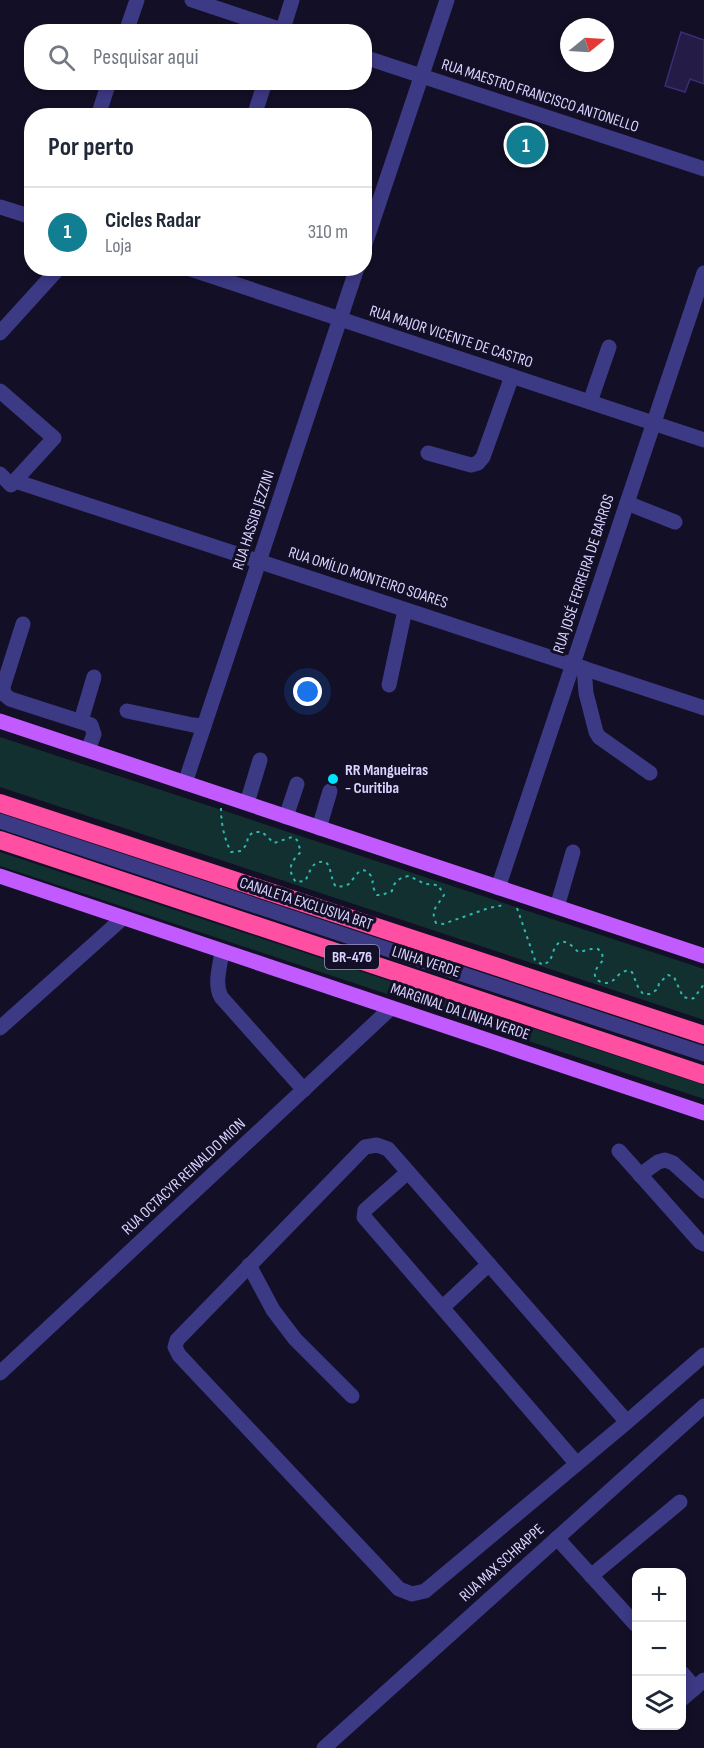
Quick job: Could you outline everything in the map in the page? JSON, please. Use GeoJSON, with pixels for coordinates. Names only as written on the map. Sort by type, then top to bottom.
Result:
{"type":"FeatureCollection","features":[{"type":"Feature","properties":{"kind":"highway","name":"LINHA VERDE"},"geometry":{"type":"LineString","coordinates":[[0,803],[704,1035]]}},
{"type":"Feature","properties":{"kind":"highway","name":"LINHA VERDE"},"geometry":{"type":"LineString","coordinates":[[0,840],[704,1075]]}},
{"type":"Feature","properties":{"kind":"main road"},"geometry":{"type":"LineString","coordinates":[[0,721],[704,956]]}},
{"type":"Feature","properties":{"kind":"main road","name":"MARGINAL DA LINHA VERDE"},"geometry":{"type":"LineString","coordinates":[[0,876],[704,1113]]}},
{"type":"Feature","properties":{"kind":"street"},"geometry":{"type":"LineString","coordinates":[[128,24],[136,0]]}},
{"type":"Feature","properties":{"kind":"street"},"geometry":{"type":"LineString","coordinates":[[192,0],[263,24]]}},
{"type":"Feature","properties":{"kind":"street"},"geometry":{"type":"LineString","coordinates":[[286,24],[292,0]]}},
{"type":"Feature","properties":{"kind":"street"},"geometry":{"type":"LineString","coordinates":[[372,223],[447,0]]}},
{"type":"Feature","properties":{"kind":"street","name":"RUA MAESTRO FRANCISCO ANTONELLO"},"geometry":{"type":"LineString","coordinates":[[372,60],[704,169]]}},
{"type":"Feature","properties":{"kind":"street"},"geometry":{"type":"LineString","coordinates":[[101,108],[106,90]]}},
{"type":"Feature","properties":{"kind":"street"},"geometry":{"type":"LineString","coordinates":[[257,108],[262,90]]}},
{"type":"Feature","properties":{"kind":"street"},"geometry":{"type":"LineString","coordinates":[[0,207],[24,214]]}},
{"type":"Feature","properties":{"kind":"street","name":"RUA JOSÉ FERREIRA DE BARROS"},"geometry":{"type":"LineString","coordinates":[[498,888],[578,667],[627,503],[704,273]]}},
{"type":"Feature","properties":{"kind":"street"},"geometry":{"type":"LineString","coordinates":[[0,333],[52,276]]}},
{"type":"Feature","properties":{"kind":"street","name":"RUA MAJOR VICENTE DE CASTRO"},"geometry":{"type":"LineString","coordinates":[[217,276],[704,440]]}},
{"type":"Feature","properties":{"kind":"street","name":"RUA HASSIB JEZZINI"},"geometry":{"type":"LineString","coordinates":[[185,783],[354,276]]}},
{"type":"Feature","properties":{"kind":"street"},"geometry":{"type":"LineString","coordinates":[[590,402],[609,347]]}},
{"type":"Feature","properties":{"kind":"street"},"geometry":{"type":"LineString","coordinates":[[428,453],[471,465],[478,463],[483,457],[512,376]]}},
{"type":"Feature","properties":{"kind":"street"},"geometry":{"type":"LineString","coordinates":[[0,391],[54,438],[18,482]]}},
{"type":"Feature","properties":{"kind":"street","name":"RUA OMÍLIO MONTEIRO SOARES"},"geometry":{"type":"LineString","coordinates":[[0,474],[11,485],[18,482],[704,708]]}},
{"type":"Feature","properties":{"kind":"street"},"geometry":{"type":"LineString","coordinates":[[627,503],[675,522]]}},
{"type":"Feature","properties":{"kind":"street"},"geometry":{"type":"LineString","coordinates":[[389,685],[405,610]]}},
{"type":"Feature","properties":{"kind":"street"},"geometry":{"type":"LineString","coordinates":[[23,624],[3,687],[4,694],[10,699],[91,725],[94,734],[88,750]]}},
{"type":"Feature","properties":{"kind":"street"},"geometry":{"type":"LineString","coordinates":[[578,667],[599,737],[650,773]]}},
{"type":"Feature","properties":{"kind":"street"},"geometry":{"type":"LineString","coordinates":[[81,721],[94,677]]}},
{"type":"Feature","properties":{"kind":"street"},"geometry":{"type":"LineString","coordinates":[[127,711],[204,726]]}},
{"type":"Feature","properties":{"kind":"street"},"geometry":{"type":"LineString","coordinates":[[247,803],[260,760]]}},
{"type":"Feature","properties":{"kind":"street"},"geometry":{"type":"LineString","coordinates":[[286,817],[297,784]]}},
{"type":"Feature","properties":{"kind":"street"},"geometry":{"type":"LineString","coordinates":[[319,828],[330,791]]}},
{"type":"Feature","properties":{"kind":"street","name":"CANALETA EXCLUSIVA BRT"},"geometry":{"type":"LineString","coordinates":[[0,822],[704,1054]]}},
{"type":"Feature","properties":{"kind":"street"},"geometry":{"type":"LineString","coordinates":[[557,907],[573,852]]}},
{"type":"Feature","properties":{"kind":"street"},"geometry":{"type":"LineString","coordinates":[[0,1028],[123,918]]}},
{"type":"Feature","properties":{"kind":"street"},"geometry":{"type":"LineString","coordinates":[[222,951],[217,981],[221,998],[304,1090]]}},
{"type":"Feature","properties":{"kind":"street","name":"RUA OCTACYR REINALDO MION"},"geometry":{"type":"LineString","coordinates":[[0,1373],[391,1008]]}},
{"type":"Feature","properties":{"kind":"street"},"geometry":{"type":"LineString","coordinates":[[627,1422],[388,1149],[377,1145],[365,1147],[177,1340],[175,1347],[179,1355],[399,1588],[411,1594],[425,1591],[627,1422],[704,1355]]}},
{"type":"Feature","properties":{"kind":"street"},"geometry":{"type":"LineString","coordinates":[[619,1151],[704,1244]]}},
{"type":"Feature","properties":{"kind":"street"},"geometry":{"type":"LineString","coordinates":[[640,1175],[658,1162],[665,1160],[673,1163],[704,1191]]}},
{"type":"Feature","properties":{"kind":"street"},"geometry":{"type":"LineString","coordinates":[[408,1172],[365,1210],[364,1218],[577,1464]]}},
{"type":"Feature","properties":{"kind":"street"},"geometry":{"type":"LineString","coordinates":[[442,1307],[489,1264]]}},
{"type":"Feature","properties":{"kind":"street"},"geometry":{"type":"LineString","coordinates":[[249,1265],[273,1310],[295,1339],[352,1396]]}},
{"type":"Feature","properties":{"kind":"street","name":"RUA MAX SCHRAPPE"},"geometry":{"type":"LineString","coordinates":[[324,1748],[704,1406]]}},
{"type":"Feature","properties":{"kind":"street"},"geometry":{"type":"LineString","coordinates":[[591,1576],[680,1502]]}},
{"type":"Feature","properties":{"kind":"street"},"geometry":{"type":"LineString","coordinates":[[556,1538],[633,1622]]}},
{"type":"Feature","properties":{"kind":"street"},"geometry":{"type":"LineString","coordinates":[[685,1676],[699,1684],[686,1696]]}},
{"type":"Feature","properties":{"kind":"path"},"geometry":{"type":"LineString","coordinates":[[220,805],[226,842],[231,852],[241,851],[247,844],[248,836],[254,832],[261,832],[274,843],[292,837],[297,840],[301,852],[294,858],[290,869],[296,882],[305,881],[314,864],[321,862],[326,862],[330,867],[331,879],[336,886],[344,886],[351,882],[358,872],[364,871],[370,875],[377,895],[392,891],[397,880],[409,876],[426,884],[438,885],[442,889],[444,895],[434,909],[433,916],[436,923],[443,924],[507,904]]}},
{"type":"Feature","properties":{"kind":"path"},"geometry":{"type":"LineString","coordinates":[[516,903],[535,960],[543,965],[550,961],[553,948],[564,942],[579,952],[598,949],[602,953],[603,960],[595,971],[595,976],[604,984],[610,983],[620,973],[632,972],[643,994],[650,994],[658,989],[659,983],[668,975],[674,977],[683,997],[691,999],[704,984]]}},
{"type":"Feature","properties":{"kind":"green space"},"geometry":{"type":"Polygon","coordinates":[[[0,737],[704,969],[704,1020],[0,787],[0,737]]]}},
{"type":"Feature","properties":{"kind":"green space"},"geometry":{"type":"Polygon","coordinates":[[[0,852],[704,1085],[704,1099],[0,866],[0,852]]]}},
{"type":"Feature","properties":{"kind":"building"},"geometry":{"type":"Polygon","coordinates":[[[681,32],[704,40],[704,84],[690,79],[685,92],[665,86],[681,32]]]}},
{"type":"Feature","properties":{"kind":"place","name":"Cicles Radar"},"geometry":{"type":"Point","coordinates":[526,145]}},
{"type":"Feature","properties":{"kind":"place","name":"RR Mangueiras - Curitiba"},"geometry":{"type":"Point","coordinates":[333,779]}}]}
